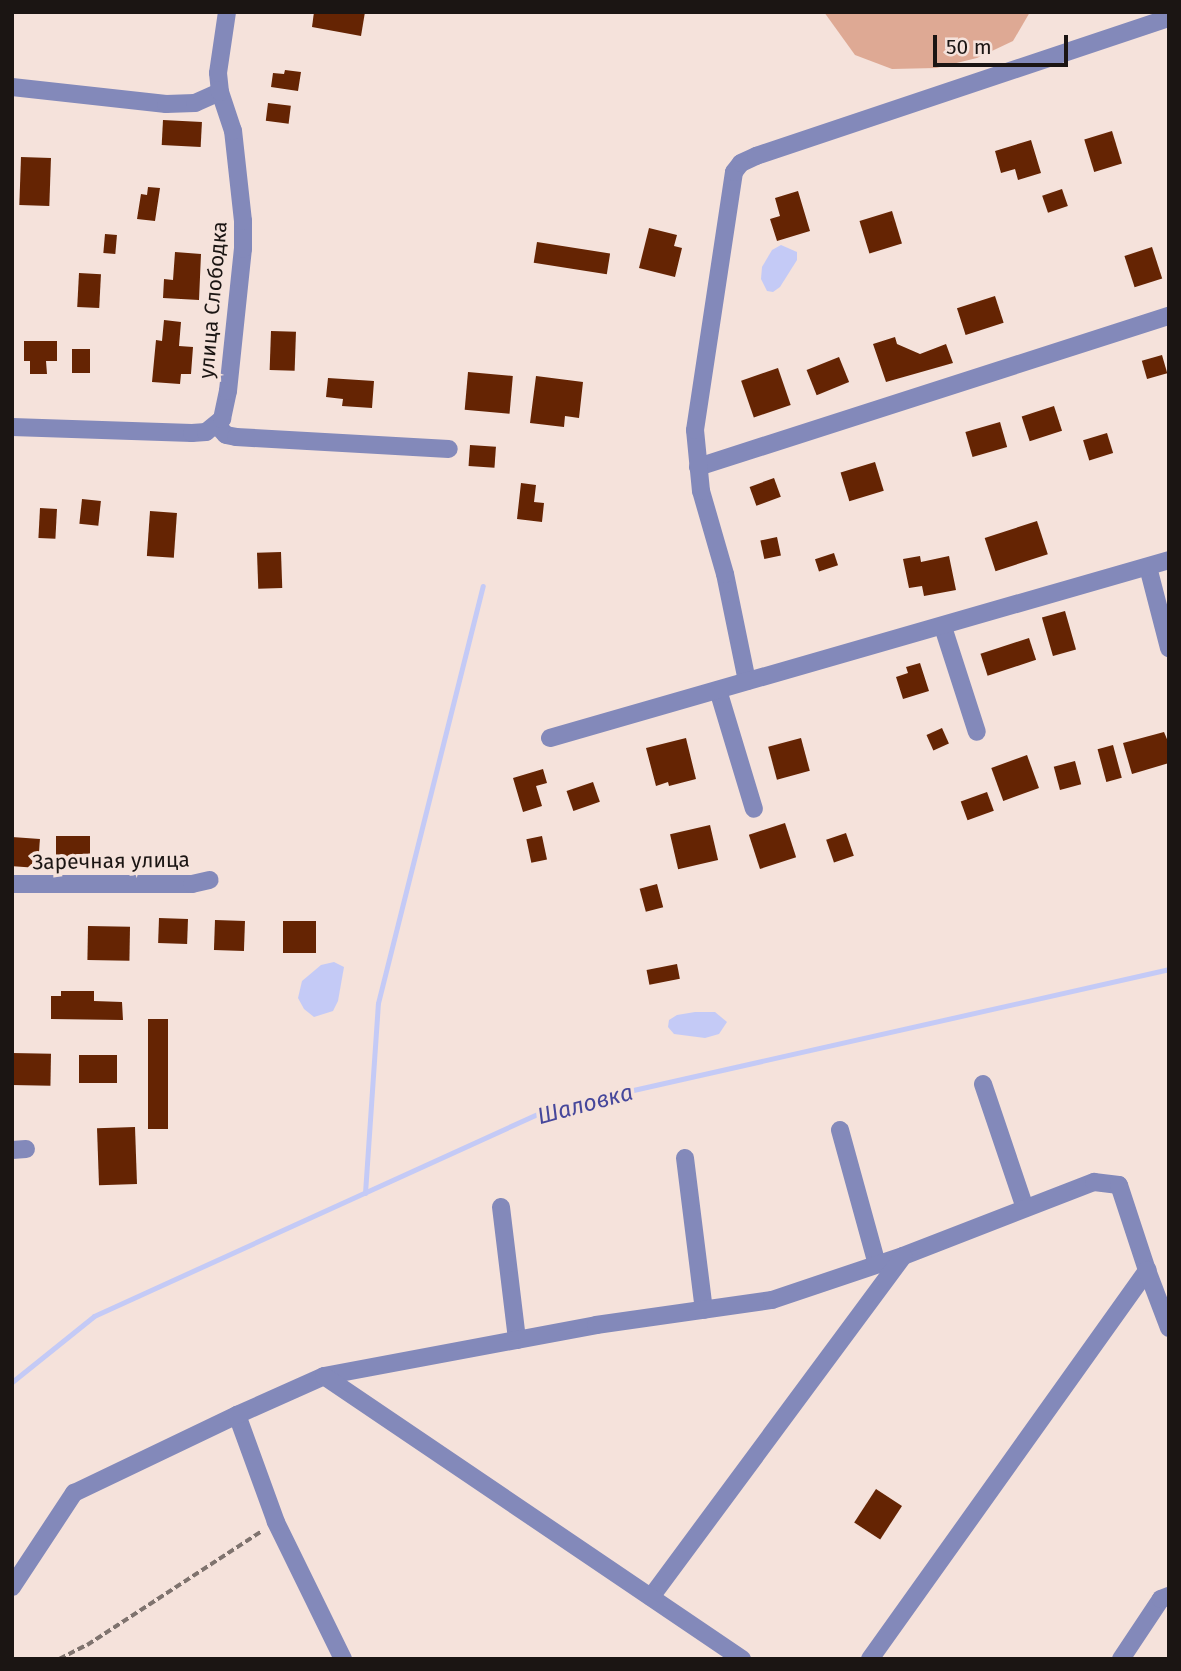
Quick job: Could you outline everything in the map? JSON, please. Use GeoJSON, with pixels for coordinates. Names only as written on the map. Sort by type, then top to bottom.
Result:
{"type":"FeatureCollection","features":[{"type":"Feature","properties":{"kind":"street","name":"улица Слободка"},"geometry":{"type":"LineString","coordinates":[[217,425],[225,411],[228,391],[243,235],[233,131],[220,92],[220,47],[227,12]]}},
{"type":"Feature","properties":{"kind":"street"},"geometry":{"type":"LineString","coordinates":[[747,681],[698,467],[695,430],[734,172],[740,163],[1169,18]]}},
{"type":"Feature","properties":{"kind":"street"},"geometry":{"type":"LineString","coordinates":[[12,87],[166,104],[195,103],[220,92]]}},
{"type":"Feature","properties":{"kind":"street"},"geometry":{"type":"LineString","coordinates":[[698,467],[1169,316]]}},
{"type":"Feature","properties":{"kind":"street"},"geometry":{"type":"LineString","coordinates":[[12,427],[192,433],[206,432],[217,425],[226,435],[236,437],[449,449]]}},
{"type":"Feature","properties":{"kind":"street"},"geometry":{"type":"LineString","coordinates":[[550,738],[1169,560]]}},
{"type":"Feature","properties":{"kind":"street"},"geometry":{"type":"LineString","coordinates":[[1148,566],[1169,648]]}},
{"type":"Feature","properties":{"kind":"street"},"geometry":{"type":"LineString","coordinates":[[943,627],[977,732]]}},
{"type":"Feature","properties":{"kind":"street"},"geometry":{"type":"LineString","coordinates":[[718,690],[754,809]]}},
{"type":"Feature","properties":{"kind":"street","name":"Заречная улица"},"geometry":{"type":"LineString","coordinates":[[12,884],[192,884],[211,880]]}},
{"type":"Feature","properties":{"kind":"street"},"geometry":{"type":"LineString","coordinates":[[984,1084],[1025,1208]]}},
{"type":"Feature","properties":{"kind":"street"},"geometry":{"type":"LineString","coordinates":[[841,1130],[877,1265]]}},
{"type":"Feature","properties":{"kind":"street"},"geometry":{"type":"LineString","coordinates":[[685,1158],[704,1310]]}},
{"type":"Feature","properties":{"kind":"street"},"geometry":{"type":"LineString","coordinates":[[12,1587],[74,1493],[324,1376],[517,1339],[772,1300],[903,1256],[1094,1182],[1119,1185],[1169,1328]]}},
{"type":"Feature","properties":{"kind":"street"},"geometry":{"type":"LineString","coordinates":[[501,1208],[517,1339]]}},
{"type":"Feature","properties":{"kind":"street"},"geometry":{"type":"LineString","coordinates":[[650,1597],[903,1256]]}},
{"type":"Feature","properties":{"kind":"street"},"geometry":{"type":"LineString","coordinates":[[870,1659],[1147,1270]]}},
{"type":"Feature","properties":{"kind":"street"},"geometry":{"type":"LineString","coordinates":[[324,1376],[742,1659]]}},
{"type":"Feature","properties":{"kind":"street"},"geometry":{"type":"LineString","coordinates":[[237,1415],[275,1522],[343,1659]]}},
{"type":"Feature","properties":{"kind":"street"},"geometry":{"type":"LineString","coordinates":[[1121,1659],[1161,1599],[1169,1596]]}},
{"type":"Feature","properties":{"kind":"path"},"geometry":{"type":"LineString","coordinates":[[59,1659],[87,1644],[275,1522]]}},
{"type":"Feature","properties":{"kind":"shaded area"},"geometry":{"type":"Polygon","coordinates":[[[824,12],[1030,12],[1013,41],[977,58],[936,68],[892,69],[855,55],[824,12]]]}},
{"type":"Feature","properties":{"kind":"water"},"geometry":{"type":"Polygon","coordinates":[[[781,245],[797,252],[797,260],[780,287],[773,292],[767,291],[761,279],[762,267],[772,250],[781,245]]]}},
{"type":"Feature","properties":{"kind":"water"},"geometry":{"type":"Polygon","coordinates":[[[334,962],[344,967],[338,1001],[333,1011],[314,1017],[304,1009],[298,998],[302,981],[321,965],[334,962]]]}},
{"type":"Feature","properties":{"kind":"water"},"geometry":{"type":"Polygon","coordinates":[[[715,1012],[727,1022],[719,1034],[705,1038],[674,1034],[668,1027],[669,1020],[677,1015],[715,1012]]]}},
{"type":"Feature","properties":{"kind":"building"},"geometry":{"type":"Polygon","coordinates":[[[314,12],[365,12],[361,36],[312,27],[314,12]]]}},
{"type":"Feature","properties":{"kind":"building"},"geometry":{"type":"Polygon","coordinates":[[[285,70],[301,72],[298,91],[271,87],[273,73],[284,74],[285,70]]]}},
{"type":"Feature","properties":{"kind":"building"},"geometry":{"type":"Polygon","coordinates":[[[268,103],[291,106],[289,124],[266,121],[268,103]]]}},
{"type":"Feature","properties":{"kind":"building"},"geometry":{"type":"Polygon","coordinates":[[[163,120],[202,122],[201,147],[162,145],[163,120]]]}},
{"type":"Feature","properties":{"kind":"building"},"geometry":{"type":"Polygon","coordinates":[[[1112,131],[1122,164],[1094,172],[1084,139],[1112,131]]]}},
{"type":"Feature","properties":{"kind":"building"},"geometry":{"type":"Polygon","coordinates":[[[1031,140],[1041,173],[1018,180],[1015,169],[1001,173],[995,151],[1031,140]]]}},
{"type":"Feature","properties":{"kind":"building"},"geometry":{"type":"Polygon","coordinates":[[[21,157],[51,158],[49,206],[19,205],[21,157]]]}},
{"type":"Feature","properties":{"kind":"building"},"geometry":{"type":"Polygon","coordinates":[[[148,187],[160,188],[155,221],[137,219],[141,194],[147,195],[148,187]]]}},
{"type":"Feature","properties":{"kind":"building"},"geometry":{"type":"Polygon","coordinates":[[[1062,189],[1068,206],[1048,213],[1042,196],[1062,189]]]}},
{"type":"Feature","properties":{"kind":"building"},"geometry":{"type":"Polygon","coordinates":[[[798,191],[810,231],[777,241],[770,219],[780,216],[775,198],[798,191]]]}},
{"type":"Feature","properties":{"kind":"building"},"geometry":{"type":"Polygon","coordinates":[[[892,211],[902,244],[869,253],[859,221],[892,211]]]}},
{"type":"Feature","properties":{"kind":"building"},"geometry":{"type":"Polygon","coordinates":[[[649,228],[677,235],[674,246],[682,248],[675,277],[639,268],[649,228]]]}},
{"type":"Feature","properties":{"kind":"building"},"geometry":{"type":"Polygon","coordinates":[[[105,234],[117,235],[115,254],[103,253],[105,234]]]}},
{"type":"Feature","properties":{"kind":"building"},"geometry":{"type":"Polygon","coordinates":[[[537,242],[610,254],[607,274],[534,263],[537,242]]]}},
{"type":"Feature","properties":{"kind":"building"},"geometry":{"type":"Polygon","coordinates":[[[1152,247],[1162,278],[1135,287],[1124,256],[1152,247]]]}},
{"type":"Feature","properties":{"kind":"building"},"geometry":{"type":"Polygon","coordinates":[[[175,252],[201,254],[199,300],[163,298],[164,279],[173,280],[175,252]]]}},
{"type":"Feature","properties":{"kind":"building"},"geometry":{"type":"Polygon","coordinates":[[[79,273],[101,274],[99,308],[77,307],[79,273]]]}},
{"type":"Feature","properties":{"kind":"building"},"geometry":{"type":"Polygon","coordinates":[[[995,296],[1004,323],[966,335],[957,308],[995,296]]]}},
{"type":"Feature","properties":{"kind":"building"},"geometry":{"type":"Polygon","coordinates":[[[164,320],[181,322],[179,346],[193,347],[191,374],[181,374],[180,384],[152,382],[156,340],[162,341],[164,320]]]}},
{"type":"Feature","properties":{"kind":"building"},"geometry":{"type":"Polygon","coordinates":[[[271,331],[296,332],[295,371],[270,370],[271,331]]]}},
{"type":"Feature","properties":{"kind":"building"},"geometry":{"type":"Polygon","coordinates":[[[895,337],[897,344],[920,354],[946,344],[953,363],[886,382],[873,344],[895,337]]]}},
{"type":"Feature","properties":{"kind":"building"},"geometry":{"type":"Polygon","coordinates":[[[24,341],[57,341],[57,361],[46,361],[47,374],[30,374],[30,361],[24,361],[24,341]]]}},
{"type":"Feature","properties":{"kind":"building"},"geometry":{"type":"Polygon","coordinates":[[[72,349],[90,349],[90,373],[72,373],[72,349]]]}},
{"type":"Feature","properties":{"kind":"building"},"geometry":{"type":"Polygon","coordinates":[[[1162,355],[1167,373],[1147,379],[1142,361],[1162,355]]]}},
{"type":"Feature","properties":{"kind":"building"},"geometry":{"type":"Polygon","coordinates":[[[839,357],[849,382],[817,395],[807,370],[839,357]]]}},
{"type":"Feature","properties":{"kind":"building"},"geometry":{"type":"Polygon","coordinates":[[[778,368],[791,405],[754,418],[741,381],[778,368]]]}},
{"type":"Feature","properties":{"kind":"building"},"geometry":{"type":"Polygon","coordinates":[[[468,372],[513,376],[510,414],[465,410],[468,372]]]}},
{"type":"Feature","properties":{"kind":"building"},"geometry":{"type":"Polygon","coordinates":[[[536,376],[583,382],[579,418],[565,416],[564,427],[530,423],[536,376]]]}},
{"type":"Feature","properties":{"kind":"building"},"geometry":{"type":"Polygon","coordinates":[[[328,378],[374,381],[372,408],[342,406],[343,399],[326,397],[328,378]]]}},
{"type":"Feature","properties":{"kind":"building"},"geometry":{"type":"Polygon","coordinates":[[[1054,406],[1062,431],[1030,441],[1022,417],[1054,406]]]}},
{"type":"Feature","properties":{"kind":"building"},"geometry":{"type":"Polygon","coordinates":[[[1000,422],[1007,447],[973,457],[965,432],[1000,422]]]}},
{"type":"Feature","properties":{"kind":"building"},"geometry":{"type":"Polygon","coordinates":[[[1107,433],[1113,453],[1089,460],[1083,440],[1107,433]]]}},
{"type":"Feature","properties":{"kind":"building"},"geometry":{"type":"Polygon","coordinates":[[[470,445],[496,447],[494,468],[469,466],[470,445]]]}},
{"type":"Feature","properties":{"kind":"building"},"geometry":{"type":"Polygon","coordinates":[[[875,462],[884,491],[849,501],[841,473],[875,462]]]}},
{"type":"Feature","properties":{"kind":"building"},"geometry":{"type":"Polygon","coordinates":[[[774,478],[781,497],[756,506],[750,487],[774,478]]]}},
{"type":"Feature","properties":{"kind":"building"},"geometry":{"type":"Polygon","coordinates":[[[521,483],[536,485],[534,502],[544,503],[542,522],[517,519],[521,483]]]}},
{"type":"Feature","properties":{"kind":"building"},"geometry":{"type":"Polygon","coordinates":[[[82,499],[101,501],[98,526],[79,524],[82,499]]]}},
{"type":"Feature","properties":{"kind":"building"},"geometry":{"type":"Polygon","coordinates":[[[40,508],[57,509],[55,539],[38,538],[40,508]]]}},
{"type":"Feature","properties":{"kind":"building"},"geometry":{"type":"Polygon","coordinates":[[[150,511],[177,513],[174,558],[147,556],[150,511]]]}},
{"type":"Feature","properties":{"kind":"building"},"geometry":{"type":"Polygon","coordinates":[[[1037,521],[1048,554],[996,571],[985,538],[1037,521]]]}},
{"type":"Feature","properties":{"kind":"building"},"geometry":{"type":"Polygon","coordinates":[[[777,537],[781,556],[764,559],[760,541],[777,537]]]}},
{"type":"Feature","properties":{"kind":"building"},"geometry":{"type":"Polygon","coordinates":[[[281,552],[282,588],[258,589],[257,553],[281,552]]]}},
{"type":"Feature","properties":{"kind":"building"},"geometry":{"type":"Polygon","coordinates":[[[834,553],[838,565],[819,572],[815,559],[834,553]]]}},
{"type":"Feature","properties":{"kind":"building"},"geometry":{"type":"Polygon","coordinates":[[[920,556],[921,562],[949,556],[956,590],[924,596],[922,586],[909,588],[903,559],[920,556]]]}},
{"type":"Feature","properties":{"kind":"building"},"geometry":{"type":"Polygon","coordinates":[[[1065,611],[1076,649],[1053,656],[1042,618],[1065,611]]]}},
{"type":"Feature","properties":{"kind":"building"},"geometry":{"type":"Polygon","coordinates":[[[1029,638],[1036,660],[988,676],[980,654],[1029,638]]]}},
{"type":"Feature","properties":{"kind":"building"},"geometry":{"type":"Polygon","coordinates":[[[920,663],[929,691],[903,699],[896,677],[908,673],[906,667],[920,663]]]}},
{"type":"Feature","properties":{"kind":"building"},"geometry":{"type":"Polygon","coordinates":[[[942,728],[949,744],[933,750],[926,735],[942,728]]]}},
{"type":"Feature","properties":{"kind":"building"},"geometry":{"type":"Polygon","coordinates":[[[1164,732],[1169,744],[1169,763],[1132,774],[1123,743],[1164,732]]]}},
{"type":"Feature","properties":{"kind":"building"},"geometry":{"type":"Polygon","coordinates":[[[686,738],[696,779],[669,786],[668,782],[656,786],[646,748],[686,738]]]}},
{"type":"Feature","properties":{"kind":"building"},"geometry":{"type":"Polygon","coordinates":[[[801,738],[810,771],[777,780],[768,747],[801,738]]]}},
{"type":"Feature","properties":{"kind":"building"},"geometry":{"type":"Polygon","coordinates":[[[1113,745],[1122,778],[1106,782],[1098,749],[1113,745]]]}},
{"type":"Feature","properties":{"kind":"building"},"geometry":{"type":"Polygon","coordinates":[[[1027,755],[1039,788],[1003,801],[991,768],[1027,755]]]}},
{"type":"Feature","properties":{"kind":"building"},"geometry":{"type":"Polygon","coordinates":[[[1075,761],[1081,784],[1060,790],[1054,767],[1075,761]]]}},
{"type":"Feature","properties":{"kind":"building"},"geometry":{"type":"Polygon","coordinates":[[[543,769],[547,783],[536,786],[542,806],[523,812],[513,778],[543,769]]]}},
{"type":"Feature","properties":{"kind":"building"},"geometry":{"type":"Polygon","coordinates":[[[593,782],[600,802],[573,811],[567,791],[593,782]]]}},
{"type":"Feature","properties":{"kind":"building"},"geometry":{"type":"Polygon","coordinates":[[[987,792],[994,811],[968,820],[961,802],[987,792]]]}},
{"type":"Feature","properties":{"kind":"building"},"geometry":{"type":"Polygon","coordinates":[[[785,823],[796,857],[760,869],[749,835],[785,823]]]}},
{"type":"Feature","properties":{"kind":"building"},"geometry":{"type":"Polygon","coordinates":[[[710,825],[718,860],[678,869],[670,834],[710,825]]]}},
{"type":"Feature","properties":{"kind":"building"},"geometry":{"type":"Polygon","coordinates":[[[846,833],[854,856],[834,863],[826,840],[846,833]]]}},
{"type":"Feature","properties":{"kind":"building"},"geometry":{"type":"Polygon","coordinates":[[[56,836],[90,836],[90,865],[56,865],[56,836]]]}},
{"type":"Feature","properties":{"kind":"building"},"geometry":{"type":"Polygon","coordinates":[[[542,836],[547,859],[531,863],[526,839],[542,836]]]}},
{"type":"Feature","properties":{"kind":"building"},"geometry":{"type":"Polygon","coordinates":[[[12,837],[40,839],[38,868],[12,866],[12,837]]]}},
{"type":"Feature","properties":{"kind":"building"},"geometry":{"type":"Polygon","coordinates":[[[657,884],[663,907],[646,912],[640,889],[657,884]]]}},
{"type":"Feature","properties":{"kind":"building"},"geometry":{"type":"Polygon","coordinates":[[[159,918],[188,919],[187,944],[158,943],[159,918]]]}},
{"type":"Feature","properties":{"kind":"building"},"geometry":{"type":"Polygon","coordinates":[[[215,920],[245,921],[244,951],[214,950],[215,920]]]}},
{"type":"Feature","properties":{"kind":"building"},"geometry":{"type":"Polygon","coordinates":[[[283,921],[316,921],[316,953],[283,953],[283,921]]]}},
{"type":"Feature","properties":{"kind":"building"},"geometry":{"type":"Polygon","coordinates":[[[88,926],[130,927],[129,961],[87,960],[88,926]]]}},
{"type":"Feature","properties":{"kind":"building"},"geometry":{"type":"Polygon","coordinates":[[[677,964],[680,979],[649,985],[647,970],[677,964]]]}},
{"type":"Feature","properties":{"kind":"building"},"geometry":{"type":"Polygon","coordinates":[[[61,991],[94,991],[94,1001],[122,1002],[123,1020],[51,1019],[51,996],[61,996],[61,991]]]}},
{"type":"Feature","properties":{"kind":"building"},"geometry":{"type":"Polygon","coordinates":[[[148,1019],[168,1019],[168,1129],[148,1129],[148,1019]]]}},
{"type":"Feature","properties":{"kind":"building"},"geometry":{"type":"Polygon","coordinates":[[[12,1053],[51,1054],[50,1086],[12,1085],[12,1053]]]}},
{"type":"Feature","properties":{"kind":"building"},"geometry":{"type":"Polygon","coordinates":[[[79,1055],[117,1055],[117,1083],[79,1083],[79,1055]]]}},
{"type":"Feature","properties":{"kind":"building"},"geometry":{"type":"Polygon","coordinates":[[[135,1127],[137,1184],[99,1185],[97,1128],[135,1127]]]}},
{"type":"Feature","properties":{"kind":"building"},"geometry":{"type":"Polygon","coordinates":[[[876,1489],[902,1506],[880,1539],[854,1523],[876,1489]]]}},
{"type":"Feature","properties":{"kind":"waterway"},"geometry":{"type":"LineString","coordinates":[[365,1193],[378,1003],[483,586]]}},
{"type":"Feature","properties":{"kind":"waterway","name":"Шаловка"},"geometry":{"type":"LineString","coordinates":[[12,1382],[94,1316],[549,1109],[1169,969]]}}]}
